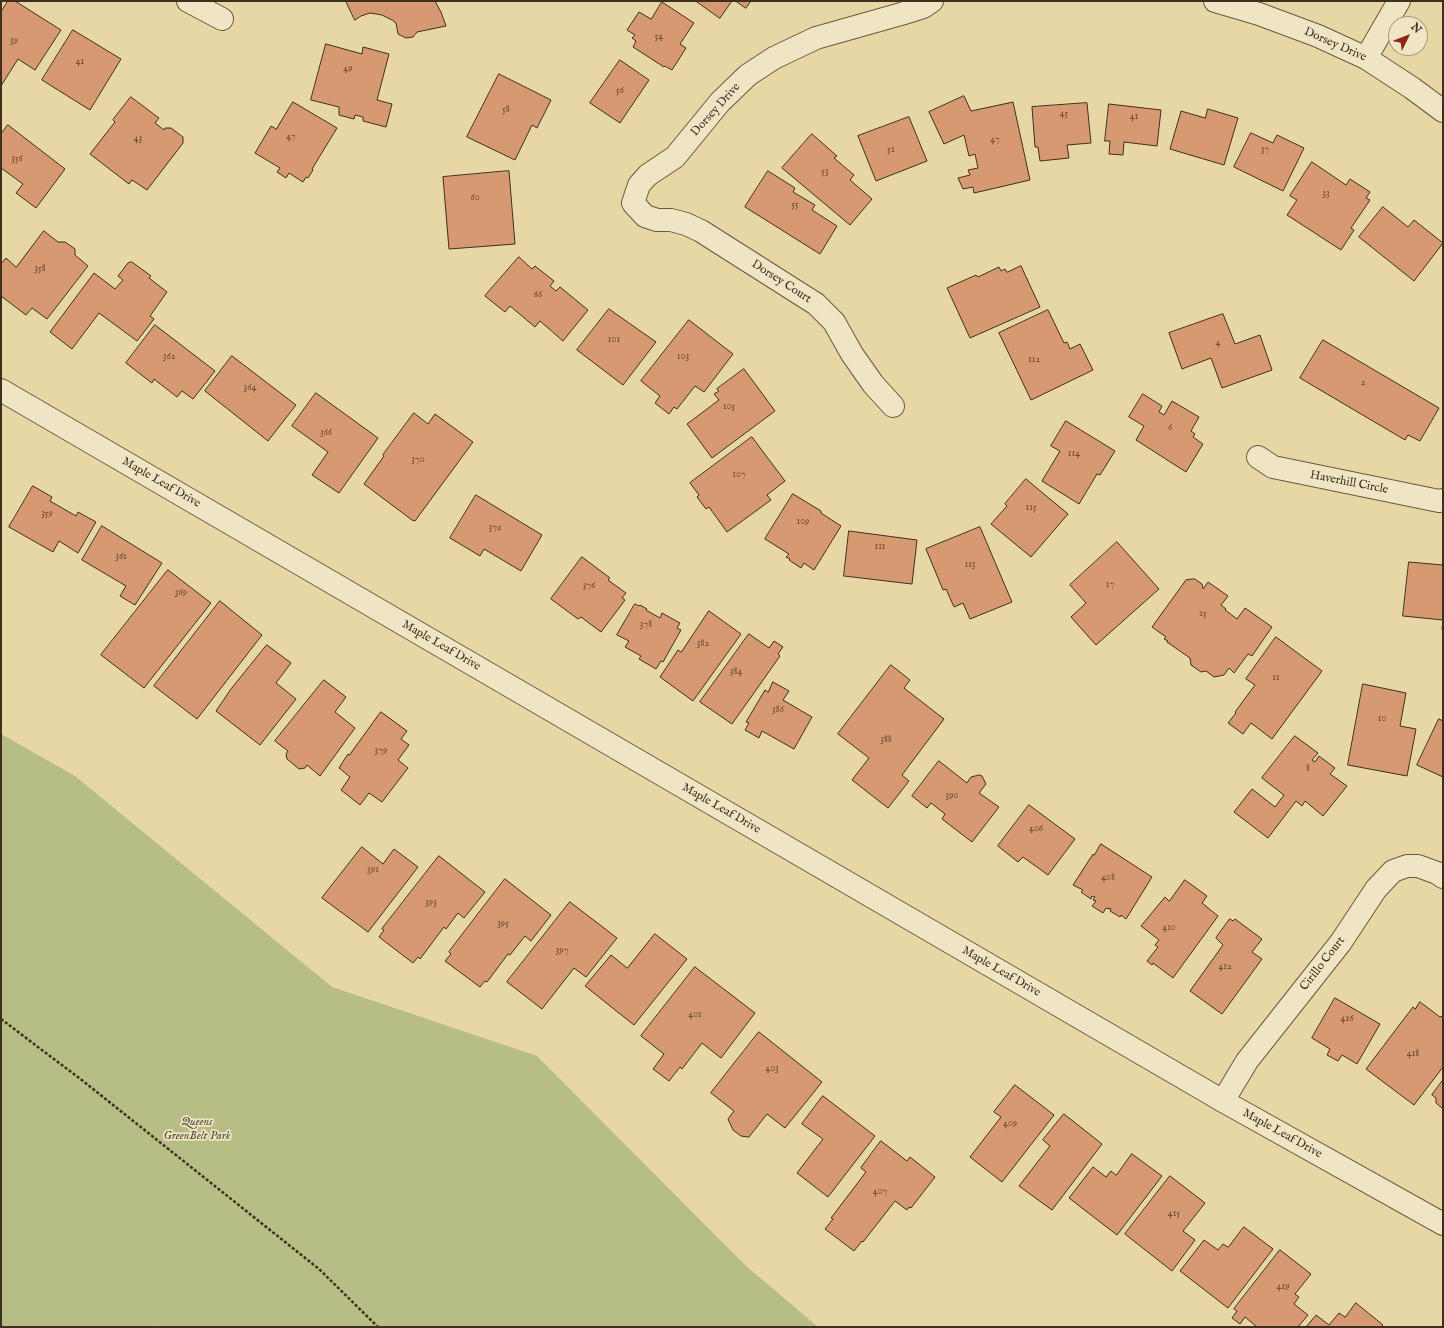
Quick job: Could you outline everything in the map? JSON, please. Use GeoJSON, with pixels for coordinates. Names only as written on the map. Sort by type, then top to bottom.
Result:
{"type":"FeatureCollection","features":[{"type":"Feature","properties":{"kind":"street"},"geometry":{"type":"LineString","coordinates":[[188,1],[222,19]]}},
{"type":"Feature","properties":{"kind":"street","name":"Dorsey Drive"},"geometry":{"type":"LineString","coordinates":[[633,203],[639,185],[643,180],[675,157],[720,102],[748,75],[774,58],[816,38],[902,14],[923,7],[932,1]]}},
{"type":"Feature","properties":{"kind":"street","name":"Dorsey Drive"},"geometry":{"type":"LineString","coordinates":[[1215,1],[1259,14],[1318,36],[1366,58],[1412,88],[1443,111]]}},
{"type":"Feature","properties":{"kind":"street"},"geometry":{"type":"LineString","coordinates":[[1366,58],[1399,1]]}},
{"type":"Feature","properties":{"kind":"street","name":"Dorsey Court"},"geometry":{"type":"LineString","coordinates":[[633,203],[646,216],[657,220],[671,220],[686,224],[701,231],[816,304],[834,322],[852,354],[873,384],[893,406]]}},
{"type":"Feature","properties":{"kind":"street","name":"Maple Leaf Drive"},"geometry":{"type":"LineString","coordinates":[[1,390],[1223,1101],[1443,1224]]}},
{"type":"Feature","properties":{"kind":"street","name":"Haverhill Circle"},"geometry":{"type":"LineString","coordinates":[[1258,457],[1273,467],[1439,501],[1443,500]]}},
{"type":"Feature","properties":{"kind":"street","name":"Cirillo Court"},"geometry":{"type":"LineString","coordinates":[[1223,1101],[1247,1061],[1341,942],[1376,889],[1393,871],[1407,866],[1418,866],[1443,876]]}},
{"type":"Feature","properties":{"kind":"path"},"geometry":{"type":"LineString","coordinates":[[1,1019],[83,1082],[319,1270],[378,1327]]}},
{"type":"Feature","properties":{"kind":"green space","name":"Queens GreenBelt Park"},"geometry":{"type":"Polygon","coordinates":[[[1,734],[75,776],[332,987],[537,1056],[745,1265],[818,1327],[158,1327],[156,1325],[154,1327],[1,1327],[1,734]]]}},
{"type":"Feature","properties":{"kind":"building"},"geometry":{"type":"Polygon","coordinates":[[[8,1],[15,1],[61,30],[35,70],[18,59],[1,86],[1,12],[8,1]]]}},
{"type":"Feature","properties":{"kind":"building"},"geometry":{"type":"Polygon","coordinates":[[[346,1],[435,1],[446,26],[417,32],[413,37],[406,38],[398,34],[396,23],[382,15],[370,13],[355,20],[346,1]]]}},
{"type":"Feature","properties":{"kind":"building"},"geometry":{"type":"Polygon","coordinates":[[[696,1],[732,1],[720,18],[696,1]]]}},
{"type":"Feature","properties":{"kind":"building"},"geometry":{"type":"Polygon","coordinates":[[[736,1],[751,1],[746,8],[736,1]]]}},
{"type":"Feature","properties":{"kind":"building"},"geometry":{"type":"Polygon","coordinates":[[[662,2],[694,23],[680,44],[686,48],[672,70],[665,66],[664,67],[633,47],[636,41],[632,38],[635,35],[627,30],[639,12],[651,19],[662,2]]]}},
{"type":"Feature","properties":{"kind":"building"},"geometry":{"type":"Polygon","coordinates":[[[73,30],[121,59],[90,110],[42,80],[73,30]]]}},
{"type":"Feature","properties":{"kind":"building"},"geometry":{"type":"Polygon","coordinates":[[[326,44],[362,54],[363,47],[389,54],[377,100],[392,104],[386,127],[363,121],[363,117],[355,115],[354,119],[339,115],[339,107],[311,100],[326,44]]]}},
{"type":"Feature","properties":{"kind":"building"},"geometry":{"type":"Polygon","coordinates":[[[620,60],[649,80],[620,123],[590,103],[620,60]]]}},
{"type":"Feature","properties":{"kind":"building"},"geometry":{"type":"Polygon","coordinates":[[[499,74],[551,100],[537,128],[532,125],[515,160],[467,137],[499,74]]]}},
{"type":"Feature","properties":{"kind":"building"},"geometry":{"type":"Polygon","coordinates":[[[964,96],[971,111],[1013,102],[1030,180],[974,193],[973,187],[963,189],[958,178],[970,175],[968,170],[978,168],[975,154],[969,156],[964,135],[944,144],[929,112],[964,96]]]}},
{"type":"Feature","properties":{"kind":"building"},"geometry":{"type":"Polygon","coordinates":[[[131,97],[159,118],[155,123],[164,130],[165,128],[171,128],[183,137],[183,143],[147,190],[132,180],[129,184],[90,154],[115,122],[113,120],[131,97]]]}},
{"type":"Feature","properties":{"kind":"building"},"geometry":{"type":"Polygon","coordinates":[[[293,102],[337,128],[308,178],[306,177],[303,182],[289,173],[286,178],[277,172],[280,168],[255,153],[271,126],[276,129],[293,102]]]}},
{"type":"Feature","properties":{"kind":"building"},"geometry":{"type":"Polygon","coordinates":[[[1087,103],[1091,143],[1067,145],[1069,158],[1040,161],[1038,147],[1035,147],[1032,107],[1087,103]]]}},
{"type":"Feature","properties":{"kind":"building"},"geometry":{"type":"Polygon","coordinates":[[[1109,104],[1161,110],[1157,146],[1124,142],[1123,155],[1109,154],[1110,141],[1105,141],[1109,104]]]}},
{"type":"Feature","properties":{"kind":"building"},"geometry":{"type":"Polygon","coordinates":[[[1208,109],[1238,118],[1224,165],[1170,149],[1181,111],[1205,118],[1208,109]]]}},
{"type":"Feature","properties":{"kind":"building"},"geometry":{"type":"Polygon","coordinates":[[[909,117],[927,161],[876,181],[858,136],[909,117]]]}},
{"type":"Feature","properties":{"kind":"building"},"geometry":{"type":"Polygon","coordinates":[[[8,125],[65,169],[36,208],[16,193],[23,184],[1,168],[1,134],[8,125]]]}},
{"type":"Feature","properties":{"kind":"building"},"geometry":{"type":"Polygon","coordinates":[[[1251,133],[1273,143],[1277,135],[1304,148],[1283,191],[1234,167],[1251,133]]]}},
{"type":"Feature","properties":{"kind":"building"},"geometry":{"type":"Polygon","coordinates":[[[812,134],[837,156],[834,158],[854,175],[850,180],[872,199],[850,225],[782,168],[812,134]]]}},
{"type":"Feature","properties":{"kind":"building"},"geometry":{"type":"Polygon","coordinates":[[[1312,162],[1346,185],[1350,179],[1370,192],[1366,198],[1370,200],[1351,228],[1354,230],[1341,250],[1287,215],[1297,200],[1290,196],[1312,162]]]}},
{"type":"Feature","properties":{"kind":"building"},"geometry":{"type":"Polygon","coordinates":[[[509,171],[515,244],[449,249],[443,177],[509,171]]]}},
{"type":"Feature","properties":{"kind":"building"},"geometry":{"type":"Polygon","coordinates":[[[768,171],[795,188],[793,192],[815,205],[812,210],[837,226],[820,254],[745,207],[768,171]]]}},
{"type":"Feature","properties":{"kind":"building"},"geometry":{"type":"Polygon","coordinates":[[[1383,207],[1408,227],[1414,220],[1443,243],[1414,281],[1359,237],[1383,207]]]}},
{"type":"Feature","properties":{"kind":"building"},"geometry":{"type":"Polygon","coordinates":[[[44,231],[58,242],[65,242],[75,249],[75,255],[88,266],[47,319],[32,308],[26,315],[1,296],[1,264],[6,258],[16,267],[44,231]]]}},
{"type":"Feature","properties":{"kind":"building"},"geometry":{"type":"Polygon","coordinates":[[[519,257],[532,269],[535,266],[554,281],[550,286],[556,291],[560,287],[588,310],[563,341],[540,321],[535,327],[510,306],[505,312],[485,296],[519,257]]]}},
{"type":"Feature","properties":{"kind":"building"},"geometry":{"type":"Polygon","coordinates":[[[132,262],[151,276],[149,278],[167,292],[150,316],[154,319],[137,341],[99,313],[72,349],[50,332],[94,273],[115,289],[123,280],[118,276],[128,263],[132,262]]]}},
{"type":"Feature","properties":{"kind":"building"},"geometry":{"type":"Polygon","coordinates":[[[1021,266],[1040,307],[970,338],[947,288],[976,275],[978,277],[999,267],[1001,271],[1005,269],[1007,272],[1021,266]]]}},
{"type":"Feature","properties":{"kind":"building"},"geometry":{"type":"Polygon","coordinates":[[[609,309],[656,342],[623,385],[577,350],[609,309]]]}},
{"type":"Feature","properties":{"kind":"building"},"geometry":{"type":"Polygon","coordinates":[[[1048,310],[1064,343],[1067,342],[1070,349],[1080,344],[1093,370],[1031,400],[999,333],[1048,310]]]}},
{"type":"Feature","properties":{"kind":"building"},"geometry":{"type":"Polygon","coordinates":[[[1223,314],[1235,344],[1260,335],[1272,370],[1222,388],[1211,358],[1182,369],[1169,333],[1223,314]]]}},
{"type":"Feature","properties":{"kind":"building"},"geometry":{"type":"Polygon","coordinates":[[[689,320],[733,354],[704,392],[695,386],[677,409],[674,407],[669,414],[655,403],[660,396],[641,381],[689,320]]]}},
{"type":"Feature","properties":{"kind":"building"},"geometry":{"type":"Polygon","coordinates":[[[155,325],[215,371],[193,399],[182,391],[177,397],[154,379],[152,383],[126,363],[155,325]]]}},
{"type":"Feature","properties":{"kind":"building"},"geometry":{"type":"Polygon","coordinates":[[[1323,340],[1439,408],[1420,441],[1408,435],[1405,440],[1300,378],[1323,340]]]}},
{"type":"Feature","properties":{"kind":"building"},"geometry":{"type":"Polygon","coordinates":[[[232,356],[296,405],[268,441],[205,391],[232,356]]]}},
{"type":"Feature","properties":{"kind":"building"},"geometry":{"type":"Polygon","coordinates":[[[744,369],[775,411],[712,458],[687,424],[719,400],[714,394],[719,391],[717,389],[744,369]]]}},
{"type":"Feature","properties":{"kind":"building"},"geometry":{"type":"Polygon","coordinates":[[[316,393],[378,438],[339,493],[312,475],[328,452],[292,426],[316,393]]]}},
{"type":"Feature","properties":{"kind":"building"},"geometry":{"type":"Polygon","coordinates":[[[1143,394],[1162,406],[1159,412],[1164,415],[1172,401],[1199,417],[1191,431],[1195,434],[1193,437],[1203,444],[1186,472],[1136,440],[1144,426],[1129,417],[1143,394]]]}},
{"type":"Feature","properties":{"kind":"building"},"geometry":{"type":"Polygon","coordinates":[[[414,413],[428,424],[435,414],[473,442],[415,521],[364,484],[414,413]]]}},
{"type":"Feature","properties":{"kind":"building"},"geometry":{"type":"Polygon","coordinates":[[[1066,421],[1115,451],[1100,475],[1097,474],[1079,504],[1042,481],[1060,451],[1051,446],[1066,421]]]}},
{"type":"Feature","properties":{"kind":"building"},"geometry":{"type":"Polygon","coordinates":[[[752,437],[785,481],[767,495],[771,500],[727,532],[709,507],[706,509],[697,497],[699,495],[690,483],[752,437]]]}},
{"type":"Feature","properties":{"kind":"building"},"geometry":{"type":"Polygon","coordinates":[[[1026,479],[1068,514],[1031,557],[991,524],[1007,506],[1005,504],[1026,479]]]}},
{"type":"Feature","properties":{"kind":"building"},"geometry":{"type":"Polygon","coordinates":[[[33,486],[52,497],[50,501],[76,516],[78,512],[96,522],[78,553],[59,541],[53,552],[9,527],[33,486]]]}},
{"type":"Feature","properties":{"kind":"building"},"geometry":{"type":"Polygon","coordinates":[[[793,494],[821,511],[821,513],[841,526],[814,570],[804,563],[801,568],[786,557],[789,554],[765,539],[793,494]]]}},
{"type":"Feature","properties":{"kind":"building"},"geometry":{"type":"Polygon","coordinates":[[[476,495],[542,535],[521,571],[484,549],[480,556],[450,538],[476,495]]]}},
{"type":"Feature","properties":{"kind":"building"},"geometry":{"type":"Polygon","coordinates":[[[102,526],[162,563],[135,605],[120,596],[126,586],[82,560],[102,526]]]}},
{"type":"Feature","properties":{"kind":"building"},"geometry":{"type":"Polygon","coordinates":[[[980,527],[1012,602],[970,619],[963,603],[954,607],[946,589],[943,590],[926,549],[980,527]]]}},
{"type":"Feature","properties":{"kind":"building"},"geometry":{"type":"Polygon","coordinates":[[[849,531],[917,540],[912,584],[844,576],[849,531]]]}},
{"type":"Feature","properties":{"kind":"building"},"geometry":{"type":"Polygon","coordinates":[[[1117,542],[1159,589],[1096,645],[1071,617],[1086,603],[1070,585],[1117,542]]]}},
{"type":"Feature","properties":{"kind":"building"},"geometry":{"type":"Polygon","coordinates":[[[582,557],[610,578],[608,580],[626,593],[622,598],[625,600],[601,632],[581,617],[578,619],[551,599],[582,557]]]}},
{"type":"Feature","properties":{"kind":"building"},"geometry":{"type":"Polygon","coordinates":[[[1409,562],[1443,565],[1443,620],[1403,616],[1409,562]]]}},
{"type":"Feature","properties":{"kind":"building"},"geometry":{"type":"Polygon","coordinates":[[[168,570],[211,603],[144,688],[101,655],[168,570]]]}},
{"type":"Feature","properties":{"kind":"building"},"geometry":{"type":"Polygon","coordinates":[[[1195,579],[1202,584],[1203,589],[1208,582],[1228,596],[1221,605],[1237,619],[1245,608],[1272,627],[1252,656],[1248,654],[1234,673],[1229,668],[1224,675],[1214,677],[1206,671],[1201,672],[1191,665],[1190,658],[1167,642],[1168,641],[1164,639],[1166,637],[1152,627],[1186,580],[1195,579]]]}},
{"type":"Feature","properties":{"kind":"building"},"geometry":{"type":"Polygon","coordinates":[[[220,601],[262,635],[197,719],[154,686],[220,601]]]}},
{"type":"Feature","properties":{"kind":"building"},"geometry":{"type":"Polygon","coordinates":[[[635,604],[640,605],[660,618],[662,613],[680,623],[677,628],[681,630],[663,662],[661,661],[656,669],[639,659],[641,656],[625,647],[629,641],[617,635],[635,604]]]}},
{"type":"Feature","properties":{"kind":"building"},"geometry":{"type":"Polygon","coordinates":[[[709,611],[741,634],[693,701],[660,677],[678,650],[681,652],[709,611]]]}},
{"type":"Feature","properties":{"kind":"building"},"geometry":{"type":"Polygon","coordinates":[[[749,634],[769,648],[774,641],[783,647],[778,654],[780,656],[732,724],[700,702],[749,634]]]}},
{"type":"Feature","properties":{"kind":"building"},"geometry":{"type":"Polygon","coordinates":[[[1276,637],[1322,671],[1272,739],[1251,723],[1243,734],[1228,723],[1255,685],[1246,679],[1276,637]]]}},
{"type":"Feature","properties":{"kind":"building"},"geometry":{"type":"Polygon","coordinates":[[[267,645],[291,663],[276,683],[296,699],[260,745],[216,711],[231,689],[267,645]]]}},
{"type":"Feature","properties":{"kind":"building"},"geometry":{"type":"Polygon","coordinates":[[[891,665],[910,680],[904,688],[944,719],[902,775],[909,781],[888,808],[852,780],[869,758],[838,734],[891,665]]]}},
{"type":"Feature","properties":{"kind":"building"},"geometry":{"type":"Polygon","coordinates":[[[324,680],[346,697],[335,712],[355,728],[320,776],[307,765],[305,768],[299,769],[287,759],[286,754],[288,751],[275,741],[324,680]]]}},
{"type":"Feature","properties":{"kind":"building"},"geometry":{"type":"Polygon","coordinates":[[[773,682],[789,691],[783,700],[812,717],[794,749],[762,731],[759,738],[745,730],[749,723],[746,722],[765,690],[768,692],[773,682]]]}},
{"type":"Feature","properties":{"kind":"building"},"geometry":{"type":"Polygon","coordinates":[[[1363,684],[1406,693],[1400,726],[1416,729],[1407,776],[1348,765],[1363,684]]]}},
{"type":"Feature","properties":{"kind":"building"},"geometry":{"type":"Polygon","coordinates":[[[381,712],[407,731],[401,739],[409,745],[398,760],[408,768],[382,802],[369,793],[360,805],[341,790],[350,777],[339,768],[381,712]]]}},
{"type":"Feature","properties":{"kind":"building"},"geometry":{"type":"Polygon","coordinates":[[[1439,719],[1443,721],[1443,777],[1417,765],[1439,719]]]}},
{"type":"Feature","properties":{"kind":"building"},"geometry":{"type":"Polygon","coordinates":[[[1295,736],[1318,753],[1312,760],[1315,762],[1319,756],[1335,768],[1330,774],[1347,786],[1323,816],[1305,801],[1302,806],[1296,801],[1268,838],[1234,812],[1252,789],[1275,807],[1284,795],[1262,778],[1295,736]]]}},
{"type":"Feature","properties":{"kind":"building"},"geometry":{"type":"Polygon","coordinates":[[[939,761],[967,783],[971,777],[979,775],[982,776],[986,784],[979,793],[999,807],[972,842],[942,819],[945,814],[931,803],[927,808],[912,796],[939,761]]]}},
{"type":"Feature","properties":{"kind":"building"},"geometry":{"type":"Polygon","coordinates":[[[1029,805],[1075,839],[1048,875],[1023,857],[1018,862],[998,846],[1029,805]]]}},
{"type":"Feature","properties":{"kind":"building"},"geometry":{"type":"Polygon","coordinates":[[[1101,844],[1152,877],[1126,919],[1121,915],[1120,917],[1110,911],[1111,909],[1109,908],[1106,908],[1103,913],[1092,906],[1096,901],[1093,900],[1095,897],[1092,896],[1091,899],[1081,892],[1083,890],[1073,885],[1101,844]]]}},
{"type":"Feature","properties":{"kind":"building"},"geometry":{"type":"Polygon","coordinates":[[[362,847],[383,864],[394,849],[418,867],[368,932],[322,898],[362,847]]]}},
{"type":"Feature","properties":{"kind":"building"},"geometry":{"type":"Polygon","coordinates":[[[439,856],[485,892],[464,918],[458,913],[446,929],[444,927],[420,959],[418,957],[413,963],[379,937],[384,930],[382,929],[439,856]]]}},
{"type":"Feature","properties":{"kind":"building"},"geometry":{"type":"Polygon","coordinates":[[[505,879],[551,915],[531,941],[525,936],[510,955],[508,954],[487,982],[485,981],[480,987],[445,961],[451,954],[449,952],[505,879]]]}},
{"type":"Feature","properties":{"kind":"building"},"geometry":{"type":"Polygon","coordinates":[[[1185,880],[1207,896],[1202,903],[1218,916],[1173,978],[1153,963],[1152,965],[1147,961],[1158,947],[1155,945],[1159,940],[1141,926],[1165,897],[1169,901],[1185,880]]]}},
{"type":"Feature","properties":{"kind":"building"},"geometry":{"type":"Polygon","coordinates":[[[570,902],[617,938],[586,977],[574,968],[542,1009],[507,982],[570,902]]]}},
{"type":"Feature","properties":{"kind":"building"},"geometry":{"type":"Polygon","coordinates":[[[1230,919],[1233,921],[1235,919],[1262,939],[1252,952],[1262,959],[1222,1014],[1190,991],[1223,945],[1216,938],[1230,919]]]}},
{"type":"Feature","properties":{"kind":"building"},"geometry":{"type":"Polygon","coordinates":[[[655,934],[687,959],[634,1025],[585,986],[611,955],[627,968],[655,934]]]}},
{"type":"Feature","properties":{"kind":"building"},"geometry":{"type":"Polygon","coordinates":[[[695,967],[755,1013],[721,1058],[702,1043],[682,1069],[680,1067],[669,1081],[653,1069],[664,1054],[641,1036],[695,967]]]}},
{"type":"Feature","properties":{"kind":"building"},"geometry":{"type":"Polygon","coordinates":[[[1335,998],[1380,1024],[1357,1064],[1342,1055],[1338,1061],[1327,1055],[1330,1049],[1312,1038],[1335,998]]]}},
{"type":"Feature","properties":{"kind":"building"},"geometry":{"type":"Polygon","coordinates":[[[1420,1002],[1440,1017],[1443,1016],[1443,1067],[1414,1105],[1366,1069],[1413,1007],[1415,1009],[1420,1002]]]}},
{"type":"Feature","properties":{"kind":"building"},"geometry":{"type":"Polygon","coordinates":[[[759,1032],[822,1082],[785,1128],[767,1114],[748,1137],[741,1136],[733,1130],[728,1119],[734,1111],[711,1093],[759,1032]]]}},
{"type":"Feature","properties":{"kind":"building"},"geometry":{"type":"Polygon","coordinates":[[[1443,1080],[1443,1109],[1436,1103],[1436,1098],[1432,1095],[1443,1080]]]}},
{"type":"Feature","properties":{"kind":"building"},"geometry":{"type":"Polygon","coordinates":[[[1015,1085],[1054,1115],[1002,1182],[970,1157],[1001,1117],[994,1112],[1015,1085]]]}},
{"type":"Feature","properties":{"kind":"building"},"geometry":{"type":"Polygon","coordinates":[[[823,1096],[875,1136],[828,1197],[797,1173],[823,1139],[802,1124],[823,1096]]]}},
{"type":"Feature","properties":{"kind":"building"},"geometry":{"type":"Polygon","coordinates":[[[1064,1114],[1102,1144],[1052,1210],[1019,1186],[1050,1146],[1043,1140],[1064,1114]]]}},
{"type":"Feature","properties":{"kind":"building"},"geometry":{"type":"Polygon","coordinates":[[[881,1141],[907,1161],[910,1157],[935,1177],[911,1208],[909,1207],[907,1210],[895,1201],[863,1242],[862,1241],[854,1251],[825,1229],[833,1219],[831,1218],[866,1172],[861,1168],[881,1141]]]}},
{"type":"Feature","properties":{"kind":"building"},"geometry":{"type":"Polygon","coordinates":[[[1132,1154],[1162,1176],[1117,1235],[1069,1198],[1093,1167],[1106,1177],[1111,1171],[1116,1175],[1132,1154]]]}},
{"type":"Feature","properties":{"kind":"building"},"geometry":{"type":"Polygon","coordinates":[[[1170,1176],[1205,1203],[1183,1231],[1195,1240],[1172,1271],[1125,1234],[1170,1176]]]}},
{"type":"Feature","properties":{"kind":"building"},"geometry":{"type":"Polygon","coordinates":[[[1244,1227],[1273,1249],[1228,1308],[1180,1271],[1204,1240],[1218,1250],[1223,1244],[1228,1247],[1244,1227]]]}},
{"type":"Feature","properties":{"kind":"building"},"geometry":{"type":"Polygon","coordinates":[[[1280,1250],[1311,1274],[1295,1294],[1299,1297],[1294,1304],[1308,1315],[1298,1327],[1257,1327],[1245,1317],[1240,1324],[1232,1318],[1237,1311],[1234,1309],[1280,1250]]]}},
{"type":"Feature","properties":{"kind":"building"},"geometry":{"type":"Polygon","coordinates":[[[1356,1303],[1383,1325],[1381,1327],[1306,1327],[1316,1315],[1329,1325],[1339,1313],[1345,1317],[1356,1303]]]}}]}
